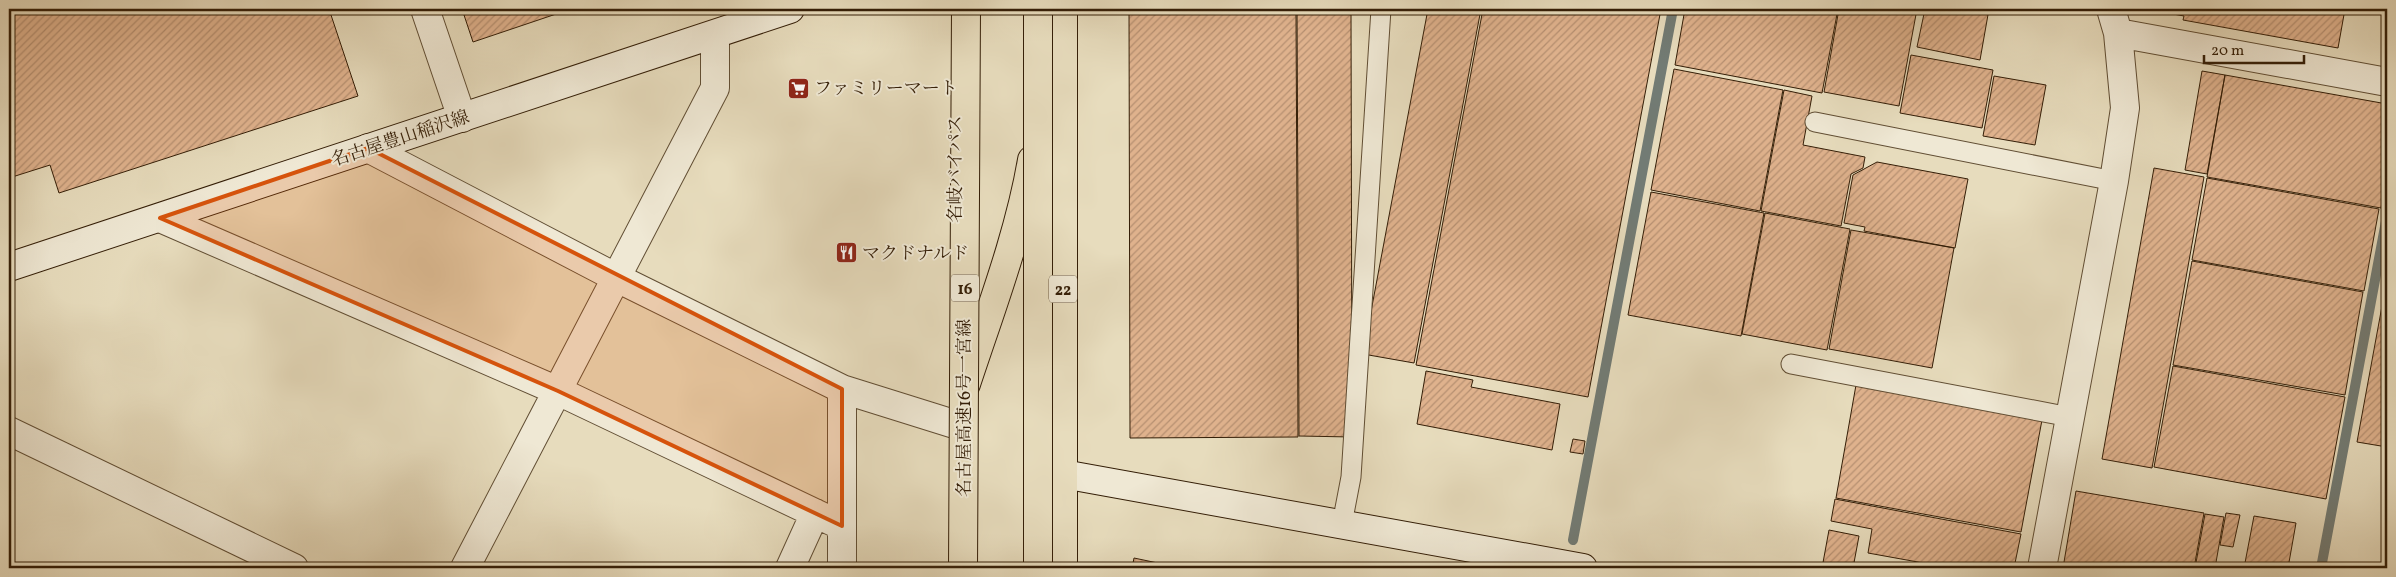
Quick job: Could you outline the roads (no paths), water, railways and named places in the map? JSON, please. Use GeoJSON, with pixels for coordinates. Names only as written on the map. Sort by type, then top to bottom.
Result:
{"type":"FeatureCollection","features":[{"type":"Feature","properties":{"kind":"highway","name":"名岐バイパス"},"geometry":{"type":"LineString","coordinates":[[954,568],[955,9]]}},
{"type":"Feature","properties":{"kind":"highway","name":"名古屋高速16号一宮線"},"geometry":{"type":"LineString","coordinates":[[964,568],[966,9]]}},
{"type":"Feature","properties":{"kind":"highway"},"geometry":{"type":"LineString","coordinates":[[1038,9],[1038,568]]}},
{"type":"Feature","properties":{"kind":"highway"},"geometry":{"type":"LineString","coordinates":[[954,424],[1028,185],[1047,67],[1051,9]]}},
{"type":"Feature","properties":{"kind":"highway","name":"22"},"geometry":{"type":"LineString","coordinates":[[1063,9],[1063,568]]}},
{"type":"Feature","properties":{"kind":"street"},"geometry":{"type":"LineString","coordinates":[[425,9],[462,118]]}},
{"type":"Feature","properties":{"kind":"street","name":"名古屋豊山稲沢線"},"geometry":{"type":"LineString","coordinates":[[9,267],[790,9]]}},
{"type":"Feature","properties":{"kind":"street"},"geometry":{"type":"LineString","coordinates":[[2042,568],[2114,181],[2125,108],[2114,21],[2387,82]]}},
{"type":"Feature","properties":{"kind":"street"},"geometry":{"type":"LineString","coordinates":[[465,568],[716,88],[715,35]]}},
{"type":"Feature","properties":{"kind":"street"},"geometry":{"type":"LineString","coordinates":[[368,148],[617,278],[842,389],[954,424]]}},
{"type":"Feature","properties":{"kind":"street"},"geometry":{"type":"LineString","coordinates":[[160,218],[558,391],[842,526]]}},
{"type":"Feature","properties":{"kind":"street"},"geometry":{"type":"LineString","coordinates":[[842,389],[842,568]]}},
{"type":"Feature","properties":{"kind":"street"},"geometry":{"type":"LineString","coordinates":[[9,431],[294,568]]}},
{"type":"Feature","properties":{"kind":"street"},"geometry":{"type":"LineString","coordinates":[[1063,474],[1583,568]]}},
{"type":"Feature","properties":{"kind":"street"},"geometry":{"type":"LineString","coordinates":[[790,568],[815,513]]}},
{"type":"Feature","properties":{"kind":"lane"},"geometry":{"type":"LineString","coordinates":[[1342,524],[1351,477],[1381,9]]}},
{"type":"Feature","properties":{"kind":"lane"},"geometry":{"type":"LineString","coordinates":[[1815,122],[2114,181]]}},
{"type":"Feature","properties":{"kind":"lane"},"geometry":{"type":"LineString","coordinates":[[1790,364],[2070,417]]}},
{"type":"Feature","properties":{"kind":"waterway"},"geometry":{"type":"LineString","coordinates":[[1573,540],[1673,9]]}},
{"type":"Feature","properties":{"kind":"waterway"},"geometry":{"type":"LineString","coordinates":[[2321,568],[2387,216]]}},
{"type":"Feature","properties":{"kind":"place","name":"ファミリーマート"},"geometry":{"type":"Point","coordinates":[798,88]}},
{"type":"Feature","properties":{"kind":"place","name":"マクドナルド"},"geometry":{"type":"Point","coordinates":[846,253]}}]}
